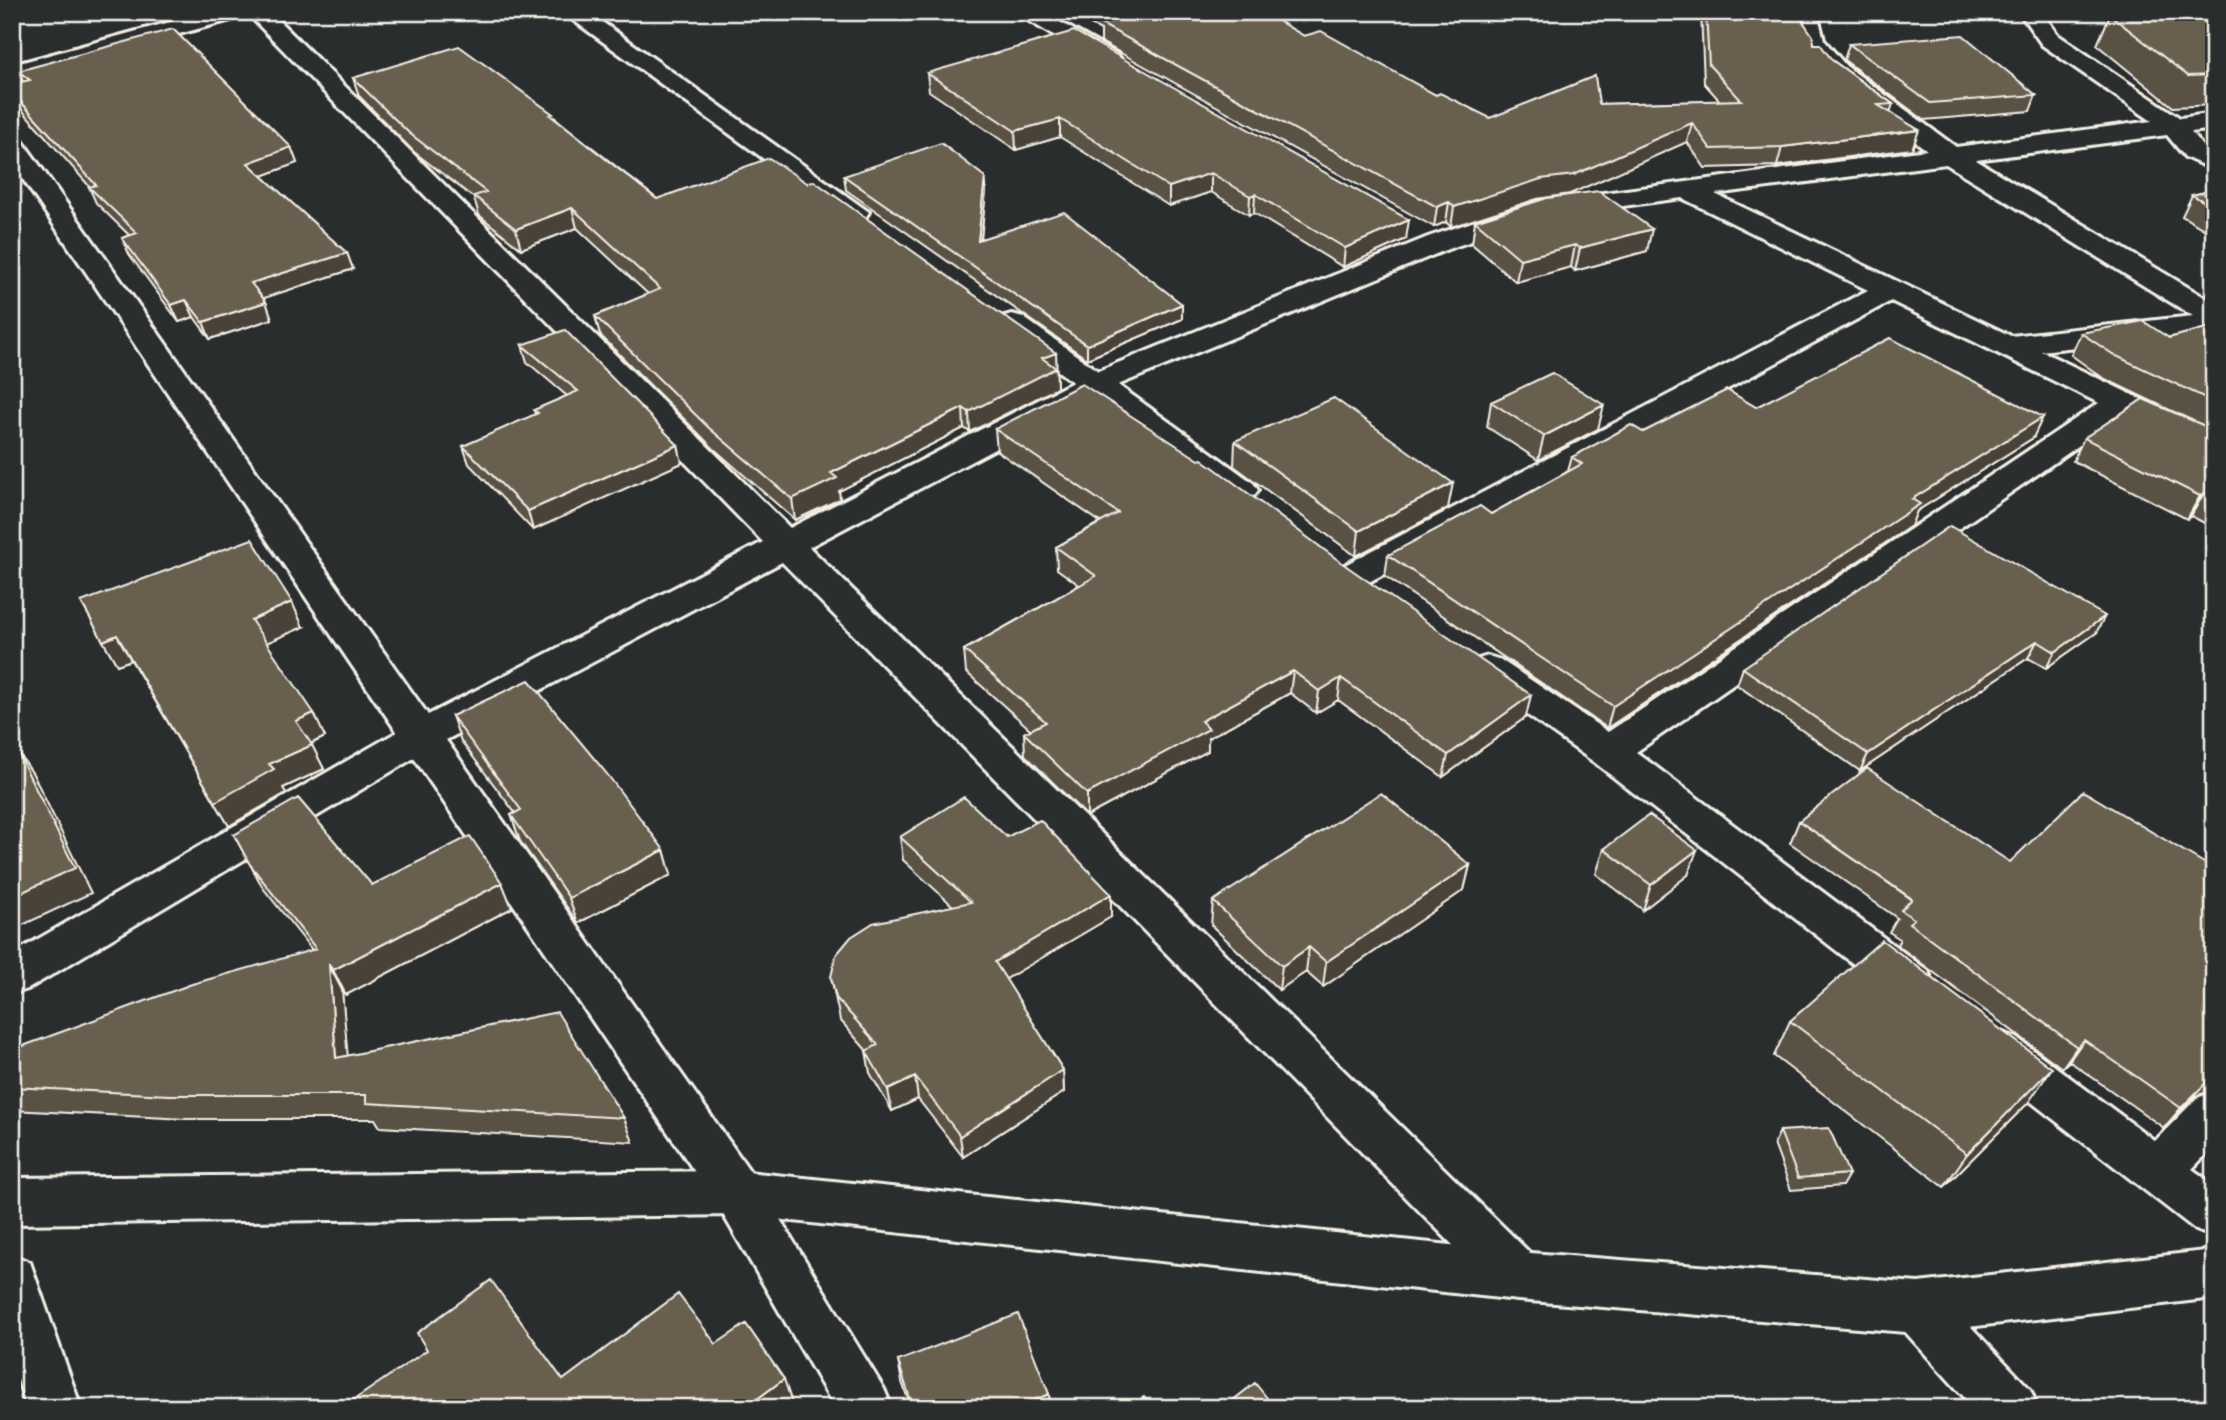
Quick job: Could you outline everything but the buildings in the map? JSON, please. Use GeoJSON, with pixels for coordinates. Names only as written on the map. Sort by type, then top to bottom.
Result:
{"type":"FeatureCollection","features":[{"type":"Feature","properties":{"kind":"street"},"geometry":{"type":"LineString","coordinates":[[12,72],[234,12]]}},
{"type":"Feature","properties":{"kind":"street"},"geometry":{"type":"LineString","coordinates":[[257,12],[1518,1276]]}},
{"type":"Feature","properties":{"kind":"street"},"geometry":{"type":"LineString","coordinates":[[573,12],[880,230]]}},
{"type":"Feature","properties":{"kind":"street"},"geometry":{"type":"LineString","coordinates":[[1025,12],[1134,73]]}},
{"type":"Feature","properties":{"kind":"street"},"geometry":{"type":"LineString","coordinates":[[1806,12],[1813,41],[1837,71],[1950,155],[2214,316]]}},
{"type":"Feature","properties":{"kind":"street"},"geometry":{"type":"LineString","coordinates":[[2030,12],[2050,40],[2172,124],[2194,152],[2214,162]]}},
{"type":"Feature","properties":{"kind":"street"},"geometry":{"type":"LineString","coordinates":[[12,976],[422,735],[1096,383],[1426,236],[1538,209],[2172,124],[2214,121]]}},
{"type":"Feature","properties":{"kind":"street"},"geometry":{"type":"LineString","coordinates":[[12,144],[737,1193],[865,1408]]}},
{"type":"Feature","properties":{"kind":"street"},"geometry":{"type":"LineString","coordinates":[[1686,190],[2214,447]]}},
{"type":"Feature","properties":{"kind":"street"},"geometry":{"type":"LineString","coordinates":[[1387,598],[1343,566],[1890,290]]}},
{"type":"Feature","properties":{"kind":"street"},"geometry":{"type":"LineString","coordinates":[[982,302],[1264,508]]}},
{"type":"Feature","properties":{"kind":"street"},"geometry":{"type":"LineString","coordinates":[[2007,346],[2214,322]]}},
{"type":"Feature","properties":{"kind":"street"},"geometry":{"type":"LineString","coordinates":[[1608,752],[2122,402]]}},
{"type":"Feature","properties":{"kind":"street"},"geometry":{"type":"LineString","coordinates":[[1464,652],[1608,752],[1938,1004]]}},
{"type":"Feature","properties":{"kind":"street"},"geometry":{"type":"LineString","coordinates":[[1971,1029],[2214,1214]]}},
{"type":"Feature","properties":{"kind":"street"},"geometry":{"type":"LineString","coordinates":[[2158,1171],[2214,1113]]}},
{"type":"Feature","properties":{"kind":"street"},"geometry":{"type":"LineString","coordinates":[[12,1201],[737,1193],[1518,1276],[1918,1308],[2214,1273]]}},
{"type":"Feature","properties":{"kind":"street"},"geometry":{"type":"LineString","coordinates":[[12,1279],[54,1408]]}},
{"type":"Feature","properties":{"kind":"street"},"geometry":{"type":"LineString","coordinates":[[1918,1308],[2011,1408]]}}]}
